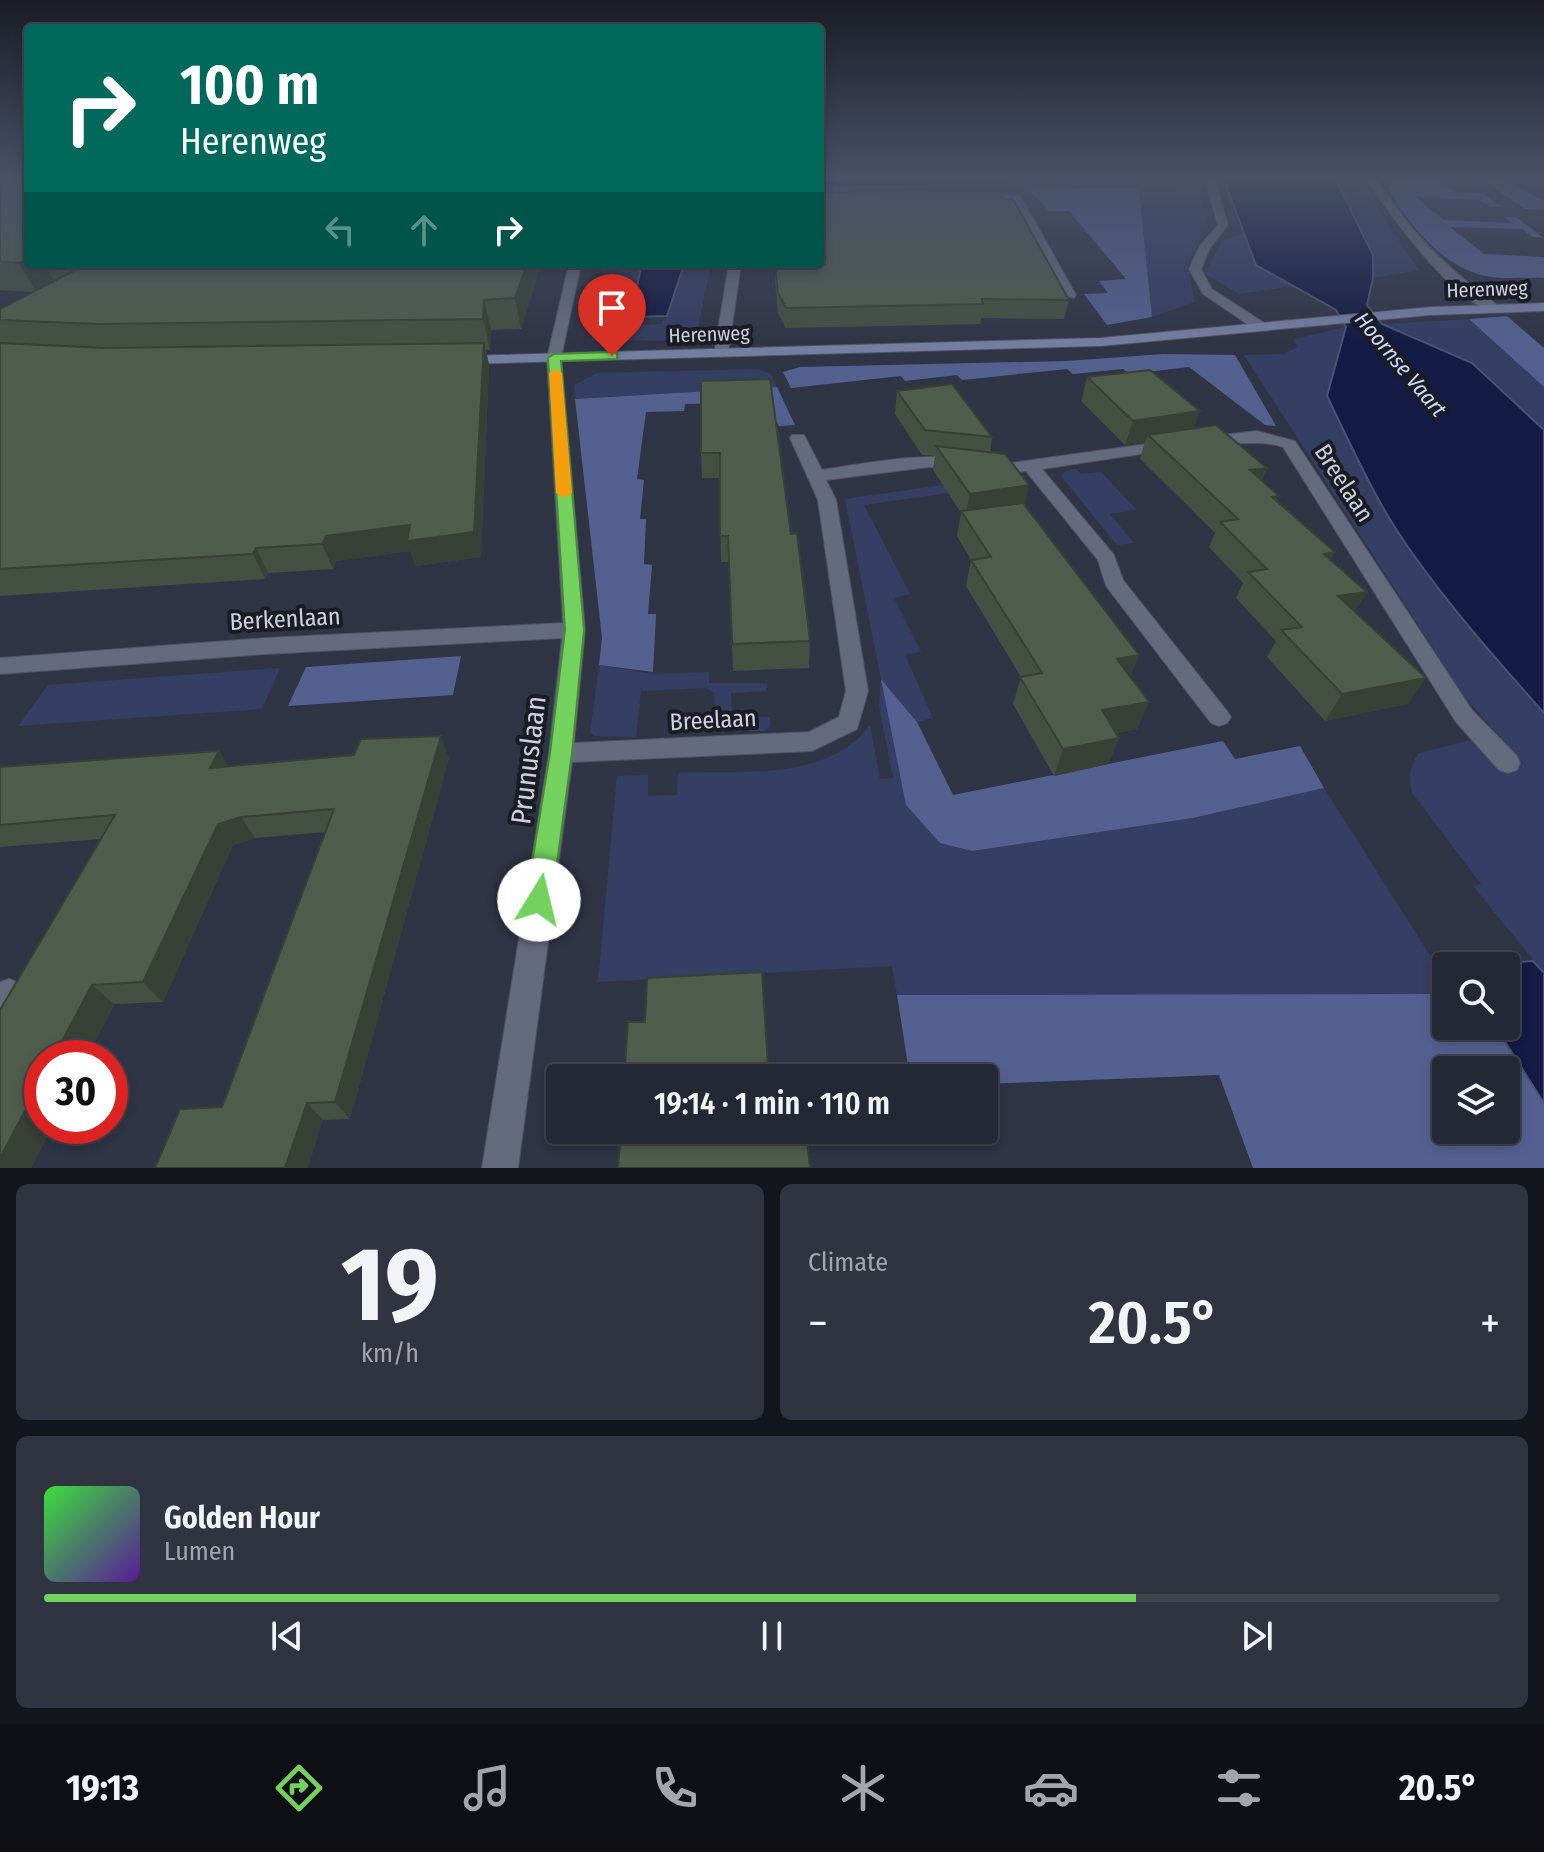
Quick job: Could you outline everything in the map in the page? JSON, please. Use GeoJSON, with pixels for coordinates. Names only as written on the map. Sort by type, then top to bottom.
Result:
{"type":"FeatureCollection","features":[{"type":"Feature","properties":{"kind":"street"},"geometry":{"type":"LineString","coordinates":[[1037,235],[1070,295]]}},
{"type":"Feature","properties":{"kind":"street"},"geometry":{"type":"LineString","coordinates":[[1215,235],[1205,247],[1195,269],[1207,291],[1261,327]]}},
{"type":"Feature","properties":{"kind":"street"},"geometry":{"type":"LineString","coordinates":[[1409,235],[1452,279],[1491,307]]}},
{"type":"Feature","properties":{"kind":"street","name":"Prunuslaan"},"geometry":{"type":"LineString","coordinates":[[500,1168],[561,753],[574,630],[554,358],[574,268]]}},
{"type":"Feature","properties":{"kind":"street"},"geometry":{"type":"LineString","coordinates":[[721,353],[734,268]]}},
{"type":"Feature","properties":{"kind":"street","name":"Herenweg"},"geometry":{"type":"LineString","coordinates":[[445,360],[1100,342],[1431,311],[1544,307]]}},
{"type":"Feature","properties":{"kind":"street","name":"Breelaan"},"geometry":{"type":"LineString","coordinates":[[815,476],[929,462],[982,471],[1257,434],[1275,437],[1289,444],[1464,716],[1508,763]]}},
{"type":"Feature","properties":{"kind":"street","name":"Breelaan"},"geometry":{"type":"LineString","coordinates":[[561,753],[812,741],[849,723],[857,691],[827,500],[798,438]]}},
{"type":"Feature","properties":{"kind":"street"},"geometry":{"type":"LineString","coordinates":[[1030,465],[1107,559],[1113,581],[1219,717]]}},
{"type":"Feature","properties":{"kind":"street","name":"Berkenlaan"},"geometry":{"type":"LineString","coordinates":[[0,666],[266,646],[574,630]]}},
{"type":"Feature","properties":{"kind":"shaded area"},"geometry":{"type":"Polygon","coordinates":[[[1089,235],[1144,235],[1152,317],[1107,325],[1084,294],[1108,293],[1099,281],[1126,279],[1089,235]]]}},
{"type":"Feature","properties":{"kind":"shaded area"},"geometry":{"type":"Polygon","coordinates":[[[1144,235],[1203,235],[1186,263],[1195,302],[1152,317],[1144,235]]]}},
{"type":"Feature","properties":{"kind":"shaded area"},"geometry":{"type":"Polygon","coordinates":[[[1245,235],[1256,265],[1294,286],[1239,294],[1205,274],[1222,240],[1245,235]]]}},
{"type":"Feature","properties":{"kind":"shaded area"},"geometry":{"type":"Polygon","coordinates":[[[1363,235],[1395,235],[1419,270],[1373,278],[1373,255],[1363,235]]]}},
{"type":"Feature","properties":{"kind":"shaded area"},"geometry":{"type":"Polygon","coordinates":[[[1421,235],[1459,235],[1484,254],[1544,257],[1544,278],[1481,275],[1450,260],[1421,235]]]}},
{"type":"Feature","properties":{"kind":"shaded area"},"geometry":{"type":"Polygon","coordinates":[[[602,268],[641,268],[629,319],[633,319],[632,325],[662,324],[667,319],[683,268],[710,268],[697,332],[686,340],[592,341],[593,331],[608,330],[608,324],[594,324],[602,268]]]}},
{"type":"Feature","properties":{"kind":"shaded area"},"geometry":{"type":"Polygon","coordinates":[[[1507,316],[1544,348],[1544,387],[1469,319],[1507,316]]]}},
{"type":"Feature","properties":{"kind":"shaded area"},"geometry":{"type":"Polygon","coordinates":[[[1469,319],[1544,387],[1544,430],[1472,363],[1382,324],[1469,319]]]}},
{"type":"Feature","properties":{"kind":"shaded area"},"geometry":{"type":"Polygon","coordinates":[[[1346,327],[1327,396],[1364,473],[1396,529],[1424,569],[1473,632],[1544,713],[1544,973],[1473,886],[1481,884],[1412,793],[1410,782],[1411,767],[1419,753],[1471,740],[1494,765],[1523,764],[1464,696],[1244,355],[1284,354],[1297,347],[1294,339],[1346,327]]]}},
{"type":"Feature","properties":{"kind":"shaded area"},"geometry":{"type":"Polygon","coordinates":[[[1163,354],[1235,355],[1276,426],[1265,425],[1189,367],[1130,374],[1123,369],[1073,374],[1067,369],[962,380],[957,375],[905,381],[901,376],[791,388],[783,372],[800,367],[1067,361],[1163,354]]]}},
{"type":"Feature","properties":{"kind":"shaded area"},"geometry":{"type":"Polygon","coordinates":[[[758,369],[771,374],[777,387],[575,399],[574,385],[597,373],[758,369]]]}},
{"type":"Feature","properties":{"kind":"shaded area"},"geometry":{"type":"Polygon","coordinates":[[[777,387],[795,425],[779,426],[766,403],[685,404],[684,411],[646,412],[637,479],[644,480],[640,519],[646,519],[644,564],[652,565],[648,614],[656,614],[653,672],[599,665],[602,638],[575,399],[777,387]]]}},
{"type":"Feature","properties":{"kind":"shaded area"},"geometry":{"type":"Polygon","coordinates":[[[1076,469],[1081,474],[1101,472],[1137,510],[1110,514],[1134,543],[1117,545],[1061,476],[1066,471],[1076,469]]]}},
{"type":"Feature","properties":{"kind":"shaded area"},"geometry":{"type":"Polygon","coordinates":[[[1025,482],[864,505],[910,594],[894,598],[921,652],[905,655],[933,718],[917,722],[882,680],[972,851],[1193,818],[1324,788],[1432,959],[1432,994],[897,995],[892,966],[598,982],[617,776],[648,775],[648,796],[677,795],[678,773],[756,772],[808,764],[831,756],[852,743],[870,725],[880,779],[893,778],[879,707],[881,679],[845,499],[943,485],[1025,482]]]}},
{"type":"Feature","properties":{"kind":"shaded area"},"geometry":{"type":"Polygon","coordinates":[[[461,656],[453,695],[288,706],[306,667],[461,656]]]}},
{"type":"Feature","properties":{"kind":"shaded area"},"geometry":{"type":"Polygon","coordinates":[[[599,665],[653,674],[709,672],[709,683],[767,683],[766,691],[731,693],[732,717],[770,717],[770,727],[764,731],[717,731],[714,693],[707,688],[641,691],[636,737],[594,736],[590,732],[599,665]]]}},
{"type":"Feature","properties":{"kind":"shaded area"},"geometry":{"type":"Polygon","coordinates":[[[280,668],[262,709],[18,726],[48,685],[280,668]]]}},
{"type":"Feature","properties":{"kind":"shaded area"},"geometry":{"type":"Polygon","coordinates":[[[881,679],[917,722],[953,795],[1223,741],[1235,759],[1300,746],[1324,788],[1193,818],[972,851],[940,843],[906,805],[881,679]]]}},
{"type":"Feature","properties":{"kind":"shaded area"},"geometry":{"type":"Polygon","coordinates":[[[1432,994],[1432,1040],[1504,1040],[1514,1056],[1432,1056],[1432,1144],[1520,1144],[1520,1065],[1544,1103],[1544,1168],[1253,1168],[1219,1075],[998,1083],[998,1064],[908,1064],[897,995],[1432,994]]]}},
{"type":"Feature","properties":{"kind":"water","name":"Hoornse Vaart"},"geometry":{"type":"Polygon","coordinates":[[[1245,235],[1363,235],[1373,255],[1373,278],[1367,305],[1382,324],[1472,363],[1544,430],[1544,713],[1440,590],[1408,547],[1364,473],[1327,396],[1346,327],[1336,310],[1256,265],[1245,235]]]}},
{"type":"Feature","properties":{"kind":"water"},"geometry":{"type":"Polygon","coordinates":[[[641,268],[683,268],[667,316],[630,317],[641,268]]]}},
{"type":"Feature","properties":{"kind":"water"},"geometry":{"type":"Polygon","coordinates":[[[1533,961],[1544,973],[1544,1103],[1520,1065],[1520,1056],[1514,1056],[1504,1040],[1520,1040],[1520,962],[1533,961]]]}},
{"type":"Feature","properties":{"kind":"building"},"geometry":{"type":"Polygon","coordinates":[[[0,235],[24,235],[24,261],[0,262],[0,235]]]}},
{"type":"Feature","properties":{"kind":"building"},"geometry":{"type":"Polygon","coordinates":[[[824,235],[1033,235],[1069,300],[982,299],[983,304],[786,308],[778,293],[775,268],[824,268],[824,235]]]}},
{"type":"Feature","properties":{"kind":"building"},"geometry":{"type":"Polygon","coordinates":[[[79,268],[526,268],[515,298],[484,300],[483,319],[100,324],[0,320],[0,309],[79,268]]]}},
{"type":"Feature","properties":{"kind":"building"},"geometry":{"type":"Polygon","coordinates":[[[0,343],[105,348],[484,343],[474,532],[407,541],[410,525],[326,536],[322,544],[256,548],[253,554],[0,569],[0,343]]]}},
{"type":"Feature","properties":{"kind":"building"},"geometry":{"type":"Polygon","coordinates":[[[1150,370],[1200,411],[1133,421],[1087,377],[1150,370]]]}},
{"type":"Feature","properties":{"kind":"building"},"geometry":{"type":"Polygon","coordinates":[[[770,379],[791,534],[797,533],[810,641],[732,644],[728,536],[720,536],[720,453],[701,453],[701,381],[770,379]]]}},
{"type":"Feature","properties":{"kind":"building"},"geometry":{"type":"Polygon","coordinates":[[[952,384],[992,437],[925,430],[897,391],[952,384]]]}},
{"type":"Feature","properties":{"kind":"building"},"geometry":{"type":"Polygon","coordinates":[[[1216,425],[1267,468],[1250,470],[1279,496],[1272,497],[1335,552],[1324,554],[1367,592],[1338,596],[1426,678],[1342,694],[1281,630],[1302,627],[1248,572],[1267,569],[1220,522],[1238,519],[1148,435],[1216,425]]]}},
{"type":"Feature","properties":{"kind":"building"},"geometry":{"type":"Polygon","coordinates":[[[936,446],[1005,454],[1029,485],[970,494],[936,446]]]}},
{"type":"Feature","properties":{"kind":"building"},"geometry":{"type":"Polygon","coordinates":[[[1023,503],[1139,655],[1117,659],[1149,702],[1102,710],[1119,738],[1063,749],[1020,677],[1042,673],[971,560],[991,557],[961,511],[1023,503]]]}},
{"type":"Feature","properties":{"kind":"building"},"geometry":{"type":"Polygon","coordinates":[[[441,736],[335,1102],[307,1103],[285,1168],[155,1168],[180,1109],[222,1107],[334,809],[241,817],[218,824],[143,982],[92,985],[63,1040],[24,1040],[24,1113],[0,1158],[0,1010],[115,815],[0,825],[0,767],[219,751],[210,768],[354,755],[361,739],[441,736]]]}},
{"type":"Feature","properties":{"kind":"building"},"geometry":{"type":"Polygon","coordinates":[[[762,972],[768,1064],[625,1064],[628,1022],[645,1022],[647,978],[762,972]]]}},
{"type":"Feature","properties":{"kind":"building"},"geometry":{"type":"Polygon","coordinates":[[[620,1144],[807,1144],[810,1168],[618,1168],[620,1144]]]}},
{"type":"Feature","properties":{"kind":"slow traffic"},"geometry":{"type":"LineString","coordinates":[[556,373],[564,493]]}},
{"type":"Feature","properties":{"kind":"route"},"geometry":{"type":"LineString","coordinates":[[539,900],[561,753],[574,630],[554,358],[612,356]]}}]}
